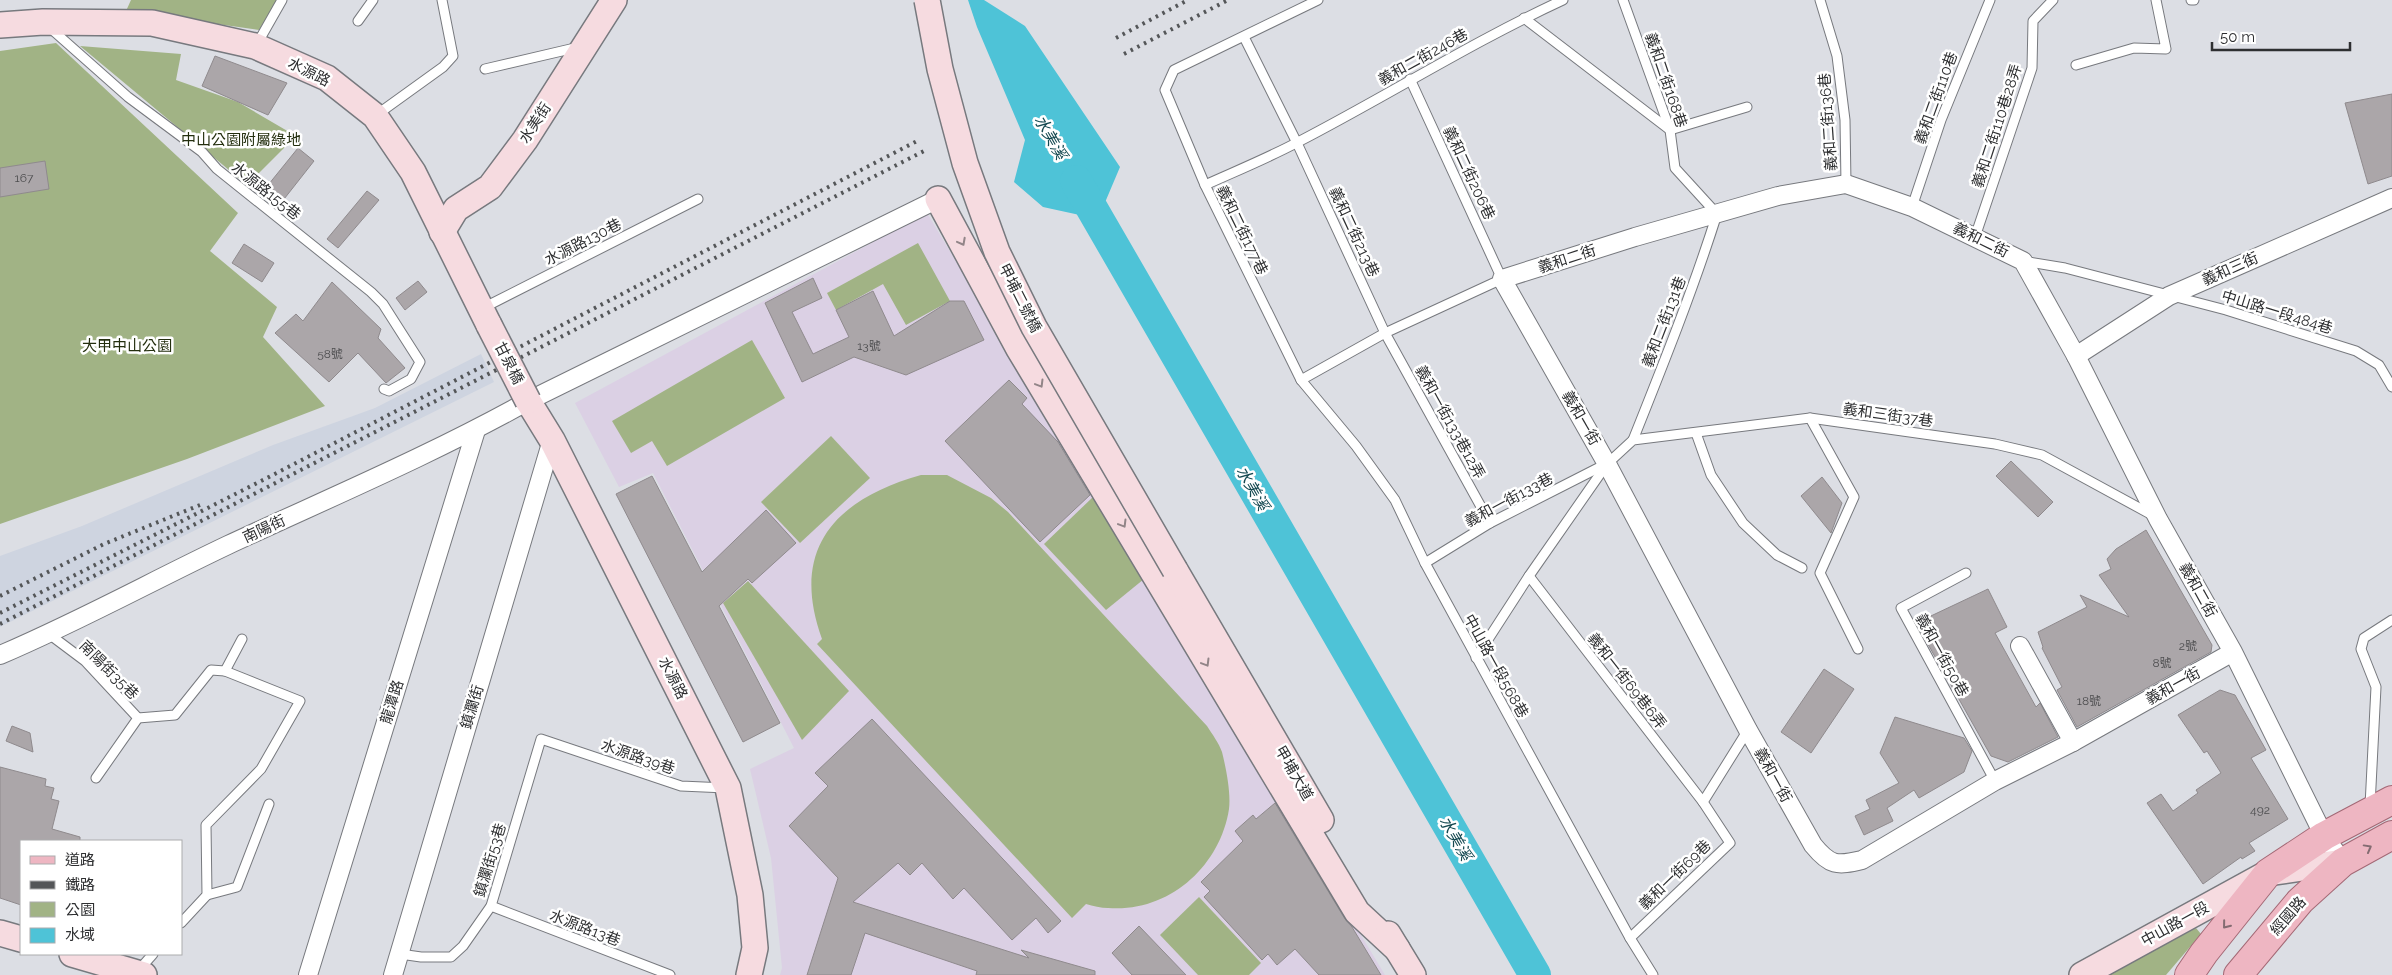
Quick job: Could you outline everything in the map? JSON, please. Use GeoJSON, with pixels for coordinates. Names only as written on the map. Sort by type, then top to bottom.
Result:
{"type":"FeatureCollection","features":[{"type":"Feature","properties":{"kind":"main road","name":"中山路一段"},"geometry":{"type":"LineString","coordinates":[[2268,873],[2324,836],[2381,806]]}},
{"type":"Feature","properties":{"kind":"main road","name":"中山路一段"},"geometry":{"type":"LineString","coordinates":[[2344,862],[2392,835]]}},
{"type":"Feature","properties":{"kind":"main road","name":"經國路"},"geometry":{"type":"LineString","coordinates":[[2238,975],[2300,901],[2344,862]]}},
{"type":"Feature","properties":{"kind":"main road"},"geometry":{"type":"LineString","coordinates":[[2189,975],[2204,953],[2268,873]]}},
{"type":"Feature","properties":{"kind":"street","name":"水美街"},"geometry":{"type":"LineString","coordinates":[[442,232],[456,209],[490,188],[525,140],[614,0]]}},
{"type":"Feature","properties":{"kind":"street","name":"甲埔二號橋"},"geometry":{"type":"LineString","coordinates":[[927,0],[940,68],[965,163],[997,252],[1034,327],[1175,570]]}},
{"type":"Feature","properties":{"kind":"street","name":"水源路"},"geometry":{"type":"LineString","coordinates":[[3,18],[43,22],[152,23],[255,46],[327,78],[375,116],[413,172],[485,317]]}},
{"type":"Feature","properties":{"kind":"street","name":"義和二街"},"geometry":{"type":"LineString","coordinates":[[1502,279],[1778,196],[1846,184],[1912,207],[2023,260],[2076,356],[2158,519],[2233,652],[2324,836],[2344,862]]}},
{"type":"Feature","properties":{"kind":"street","name":"義和三街"},"geometry":{"type":"LineString","coordinates":[[2076,356],[2169,296],[2392,198]]}},
{"type":"Feature","properties":{"kind":"street","name":"南陽街"},"geometry":{"type":"LineString","coordinates":[[0,655],[49,634],[234,542],[476,430],[528,401],[938,199]]}},
{"type":"Feature","properties":{"kind":"street"},"geometry":{"type":"LineString","coordinates":[[938,199],[1019,349],[1352,904],[1396,948]]}},
{"type":"Feature","properties":{"kind":"street","name":"義和一街"},"geometry":{"type":"LineString","coordinates":[[1502,279],[1607,464],[1748,730],[1812,845],[1825,860],[1841,865],[1862,860],[1995,781],[2073,742],[2233,652]]}},
{"type":"Feature","properties":{"kind":"street","name":"甘泉橋"},"geometry":{"type":"LineString","coordinates":[[485,317],[528,401]]}},
{"type":"Feature","properties":{"kind":"street","name":"水源路"},"geometry":{"type":"LineString","coordinates":[[528,401],[552,440],[728,788],[750,895],[755,948],[749,975]]}},
{"type":"Feature","properties":{"kind":"street","name":"龍潭路"},"geometry":{"type":"LineString","coordinates":[[308,975],[476,430]]}},
{"type":"Feature","properties":{"kind":"street","name":"鎮瀾街"},"geometry":{"type":"LineString","coordinates":[[393,975],[552,440]]}},
{"type":"Feature","properties":{"kind":"street","name":"甲埔大道"},"geometry":{"type":"LineString","coordinates":[[1175,570],[1413,975]]}},
{"type":"Feature","properties":{"kind":"street"},"geometry":{"type":"LineString","coordinates":[[2020,646],[2073,742]]}},
{"type":"Feature","properties":{"kind":"street","name":"中山路一段"},"geometry":{"type":"LineString","coordinates":[[2082,975],[2268,873],[2344,862]]}},
{"type":"Feature","properties":{"kind":"street"},"geometry":{"type":"LineString","coordinates":[[0,933],[20,939]]}},
{"type":"Feature","properties":{"kind":"street"},"geometry":{"type":"LineString","coordinates":[[75,955],[140,974]]}},
{"type":"Feature","properties":{"kind":"lane"},"geometry":{"type":"LineString","coordinates":[[255,46],[282,0]]}},
{"type":"Feature","properties":{"kind":"lane"},"geometry":{"type":"LineString","coordinates":[[358,21],[373,0]]}},
{"type":"Feature","properties":{"kind":"lane"},"geometry":{"type":"LineString","coordinates":[[375,116],[443,66],[453,56],[442,0]]}},
{"type":"Feature","properties":{"kind":"lane"},"geometry":{"type":"LineString","coordinates":[[1244,37],[1318,0]]}},
{"type":"Feature","properties":{"kind":"lane","name":"義和二街246巷"},"geometry":{"type":"LineString","coordinates":[[1297,143],[1410,79],[1524,18],[1564,0]]}},
{"type":"Feature","properties":{"kind":"lane","name":"義和二街168巷"},"geometry":{"type":"LineString","coordinates":[[1623,0],[1670,130],[1675,168],[1717,214]]}},
{"type":"Feature","properties":{"kind":"lane","name":"義和二街136巷"},"geometry":{"type":"LineString","coordinates":[[1820,0],[1837,56],[1845,120],[1846,184]]}},
{"type":"Feature","properties":{"kind":"lane","name":"義和二街110巷"},"geometry":{"type":"LineString","coordinates":[[1912,207],[1941,120],[1990,0]]}},
{"type":"Feature","properties":{"kind":"lane","name":"義和二街110巷28弄"},"geometry":{"type":"LineString","coordinates":[[1975,237],[2032,68],[2032,21],[2054,0]]}},
{"type":"Feature","properties":{"kind":"lane"},"geometry":{"type":"LineString","coordinates":[[2076,65],[2134,48],[2166,49],[2156,0]]}},
{"type":"Feature","properties":{"kind":"lane"},"geometry":{"type":"LineString","coordinates":[[1524,18],[1670,130],[1747,108]]}},
{"type":"Feature","properties":{"kind":"lane","name":"水源路155巷"},"geometry":{"type":"LineString","coordinates":[[43,22],[128,97],[202,152],[217,169],[371,292],[382,304],[420,362],[411,378],[388,391],[384,389]]}},
{"type":"Feature","properties":{"kind":"lane","name":"義和二街177巷"},"geometry":{"type":"LineString","coordinates":[[1244,37],[1174,70],[1165,90],[1204,185],[1300,380]]}},
{"type":"Feature","properties":{"kind":"lane","name":"義和二街213巷"},"geometry":{"type":"LineString","coordinates":[[1244,37],[1297,143],[1386,333]]}},
{"type":"Feature","properties":{"kind":"lane"},"geometry":{"type":"LineString","coordinates":[[484,69],[583,47]]}},
{"type":"Feature","properties":{"kind":"lane","name":"義和二街206巷"},"geometry":{"type":"LineString","coordinates":[[1410,79],[1502,279]]}},
{"type":"Feature","properties":{"kind":"lane"},"geometry":{"type":"LineString","coordinates":[[1204,185],[1297,143]]}},
{"type":"Feature","properties":{"kind":"lane","name":"水源路130巷"},"geometry":{"type":"LineString","coordinates":[[485,317],[698,199]]}},
{"type":"Feature","properties":{"kind":"lane","name":"義和二街131巷"},"geometry":{"type":"LineString","coordinates":[[1633,440],[1672,336],[1694,286],[1717,214]]}},
{"type":"Feature","properties":{"kind":"lane","name":"中山路一段484巷"},"geometry":{"type":"LineString","coordinates":[[2023,260],[2064,268],[2226,310],[2356,351],[2379,365],[2392,386]]}},
{"type":"Feature","properties":{"kind":"lane","name":"義和二街"},"geometry":{"type":"LineString","coordinates":[[1300,380],[1386,333],[1502,279]]}},
{"type":"Feature","properties":{"kind":"lane","name":"義和一街133巷12弄"},"geometry":{"type":"LineString","coordinates":[[1386,333],[1490,523]]}},
{"type":"Feature","properties":{"kind":"lane","name":"中山路一段568巷"},"geometry":{"type":"LineString","coordinates":[[1300,380],[1356,446],[1395,500],[1425,563],[1476,658],[1630,938],[1654,975]]}},
{"type":"Feature","properties":{"kind":"lane"},"geometry":{"type":"LineString","coordinates":[[1810,418],[1854,497],[1820,573],[1858,649]]}},
{"type":"Feature","properties":{"kind":"lane","name":"義和三街37巷"},"geometry":{"type":"LineString","coordinates":[[1633,440],[1810,418],[1996,444],[2042,455],[2158,519]]}},
{"type":"Feature","properties":{"kind":"lane"},"geometry":{"type":"LineString","coordinates":[[1696,433],[1711,475],[1744,523],[1776,555],[1802,568]]}},
{"type":"Feature","properties":{"kind":"lane"},"geometry":{"type":"LineString","coordinates":[[1476,658],[1529,576],[1607,464],[1633,440]]}},
{"type":"Feature","properties":{"kind":"lane","name":"義和一街133巷"},"geometry":{"type":"LineString","coordinates":[[1425,563],[1490,523],[1607,464]]}},
{"type":"Feature","properties":{"kind":"lane","name":"義和一街50巷"},"geometry":{"type":"LineString","coordinates":[[1966,573],[1901,608],[1995,781]]}},
{"type":"Feature","properties":{"kind":"lane","name":"義和一街69巷6弄"},"geometry":{"type":"LineString","coordinates":[[1529,576],[1703,802]]}},
{"type":"Feature","properties":{"kind":"lane"},"geometry":{"type":"LineString","coordinates":[[2381,806],[2376,687],[2361,649],[2364,638],[2392,620]]}},
{"type":"Feature","properties":{"kind":"lane","name":"南陽街35巷"},"geometry":{"type":"LineString","coordinates":[[49,634],[85,661],[138,718],[96,778]]}},
{"type":"Feature","properties":{"kind":"lane"},"geometry":{"type":"LineString","coordinates":[[225,671],[242,639]]}},
{"type":"Feature","properties":{"kind":"lane"},"geometry":{"type":"LineString","coordinates":[[138,718],[175,715],[211,670],[225,671],[300,701],[261,769],[206,825],[207,895]]}},
{"type":"Feature","properties":{"kind":"lane"},"geometry":{"type":"LineString","coordinates":[[1703,802],[1748,730]]}},
{"type":"Feature","properties":{"kind":"lane","name":"水源路39巷"},"geometry":{"type":"LineString","coordinates":[[541,739],[681,786],[728,788]]}},
{"type":"Feature","properties":{"kind":"lane","name":"鎮瀾街53巷"},"geometry":{"type":"LineString","coordinates":[[400,954],[421,957],[452,957],[463,946],[491,906],[541,739]]}},
{"type":"Feature","properties":{"kind":"lane","name":"義和一街69巷"},"geometry":{"type":"LineString","coordinates":[[1630,938],[1730,842],[1703,802]]}},
{"type":"Feature","properties":{"kind":"lane"},"geometry":{"type":"LineString","coordinates":[[182,922],[207,895],[237,887],[269,804]]}},
{"type":"Feature","properties":{"kind":"lane","name":"水源路13巷"},"geometry":{"type":"LineString","coordinates":[[491,906],[670,975]]}},
{"type":"Feature","properties":{"kind":"lane"},"geometry":{"type":"LineString","coordinates":[[140,974],[152,955]]}},
{"type":"Feature","properties":{"kind":"shaded area"},"geometry":{"type":"Polygon","coordinates":[[[927,213],[1385,975],[780,975],[782,968],[771,858],[750,769],[794,748],[653,473],[619,487],[575,403],[927,213]]]}},
{"type":"Feature","properties":{"kind":"shaded area"},"geometry":{"type":"Polygon","coordinates":[[[481,354],[494,382],[0,627],[0,556],[82,526],[273,445],[375,408],[481,354]]]}},
{"type":"Feature","properties":{"kind":"green space"},"geometry":{"type":"Polygon","coordinates":[[[131,0],[277,0],[259,30],[126,11],[131,0]]]}},
{"type":"Feature","properties":{"kind":"green space","name":"大甲中山公園"},"geometry":{"type":"Polygon","coordinates":[[[56,43],[238,213],[210,251],[277,307],[263,337],[325,406],[187,459],[0,524],[0,51],[56,43]]]}},
{"type":"Feature","properties":{"kind":"green space","name":"中山公園附屬綠地"},"geometry":{"type":"Polygon","coordinates":[[[80,46],[181,54],[176,80],[238,102],[296,136],[247,185],[80,46]]]}},
{"type":"Feature","properties":{"kind":"green space"},"geometry":{"type":"Polygon","coordinates":[[[918,243],[950,301],[906,325],[883,284],[836,310],[827,293],[918,243]]]}},
{"type":"Feature","properties":{"kind":"green space"},"geometry":{"type":"Polygon","coordinates":[[[752,340],[785,398],[667,466],[652,441],[631,453],[612,421],[752,340]]]}},
{"type":"Feature","properties":{"kind":"green space"},"geometry":{"type":"Polygon","coordinates":[[[831,436],[870,478],[800,543],[761,502],[831,436]]]}},
{"type":"Feature","properties":{"kind":"green space"},"geometry":{"type":"Polygon","coordinates":[[[921,475],[947,475],[991,498],[1008,512],[1207,726],[1217,742],[1224,758],[1228,780],[1229,809],[1224,830],[1215,850],[1203,867],[1188,882],[1170,894],[1151,903],[1130,908],[1105,908],[1086,904],[1072,918],[817,644],[822,639],[813,607],[812,578],[816,553],[827,532],[844,513],[865,498],[891,485],[921,475]]]}},
{"type":"Feature","properties":{"kind":"green space"},"geometry":{"type":"Polygon","coordinates":[[[1093,497],[1144,579],[1106,610],[1044,544],[1093,497]]]}},
{"type":"Feature","properties":{"kind":"green space"},"geometry":{"type":"Polygon","coordinates":[[[748,581],[849,691],[802,740],[723,603],[748,581]]]}},
{"type":"Feature","properties":{"kind":"green space"},"geometry":{"type":"Polygon","coordinates":[[[1199,897],[1261,963],[1249,975],[1198,975],[1160,935],[1199,897]]]}},
{"type":"Feature","properties":{"kind":"green space"},"geometry":{"type":"Polygon","coordinates":[[[2196,928],[2201,934],[2166,975],[2108,975],[2196,928]]]}},
{"type":"Feature","properties":{"kind":"water"},"geometry":{"type":"Polygon","coordinates":[[[968,0],[984,0],[1025,26],[1120,167],[1098,219],[1043,207],[1014,182],[1025,140],[977,27],[968,0]]]}},
{"type":"Feature","properties":{"kind":"building"},"geometry":{"type":"Polygon","coordinates":[[[215,56],[287,83],[268,115],[202,86],[215,56]]]}},
{"type":"Feature","properties":{"kind":"building"},"geometry":{"type":"Polygon","coordinates":[[[2392,94],[2392,176],[2368,184],[2345,103],[2392,94]]]}},
{"type":"Feature","properties":{"kind":"building"},"geometry":{"type":"Polygon","coordinates":[[[298,148],[314,161],[277,208],[260,195],[298,148]]]}},
{"type":"Feature","properties":{"kind":"building"},"geometry":{"type":"Polygon","coordinates":[[[45,161],[49,189],[0,197],[0,168],[45,161]]]}},
{"type":"Feature","properties":{"kind":"building"},"geometry":{"type":"Polygon","coordinates":[[[367,191],[379,200],[338,248],[327,239],[367,191]]]}},
{"type":"Feature","properties":{"kind":"building"},"geometry":{"type":"Polygon","coordinates":[[[244,244],[274,263],[262,282],[232,263],[244,244]]]}},
{"type":"Feature","properties":{"kind":"building"},"geometry":{"type":"Polygon","coordinates":[[[813,278],[822,298],[792,312],[813,354],[849,337],[836,310],[873,291],[894,336],[950,301],[964,301],[984,340],[906,375],[854,357],[802,382],[765,303],[813,278]]]}},
{"type":"Feature","properties":{"kind":"building"},"geometry":{"type":"Polygon","coordinates":[[[418,281],[427,292],[405,310],[396,298],[418,281]]]}},
{"type":"Feature","properties":{"kind":"building"},"geometry":{"type":"Polygon","coordinates":[[[332,282],[381,329],[378,338],[405,368],[386,383],[358,353],[329,382],[275,333],[296,314],[303,321],[332,282]]]}},
{"type":"Feature","properties":{"kind":"building"},"geometry":{"type":"Polygon","coordinates":[[[1009,380],[1027,398],[1022,404],[1058,442],[1090,495],[1040,542],[945,441],[1009,380]]]}},
{"type":"Feature","properties":{"kind":"building"},"geometry":{"type":"Polygon","coordinates":[[[2011,461],[2053,502],[2038,517],[1996,476],[2011,461]]]}},
{"type":"Feature","properties":{"kind":"building"},"geometry":{"type":"Polygon","coordinates":[[[652,476],[702,572],[766,510],[796,543],[752,583],[748,579],[719,606],[780,723],[743,742],[616,494],[652,476]]]}},
{"type":"Feature","properties":{"kind":"building"},"geometry":{"type":"Polygon","coordinates":[[[1822,477],[1842,503],[1831,533],[1801,496],[1822,477]]]}},
{"type":"Feature","properties":{"kind":"building"},"geometry":{"type":"Polygon","coordinates":[[[2146,530],[2212,645],[2211,652],[2077,727],[2057,690],[2062,687],[2042,648],[2038,632],[2087,607],[2080,595],[2129,617],[2099,575],[2111,569],[2107,559],[2116,549],[2146,530]]]}},
{"type":"Feature","properties":{"kind":"building"},"geometry":{"type":"Polygon","coordinates":[[[1988,589],[2007,627],[1995,633],[2036,707],[2040,703],[2058,737],[2008,762],[1991,756],[1916,623],[1988,589]]]}},
{"type":"Feature","properties":{"kind":"building"},"geometry":{"type":"Polygon","coordinates":[[[1824,669],[1854,689],[1811,753],[1781,732],[1824,669]]]}},
{"type":"Feature","properties":{"kind":"building"},"geometry":{"type":"Polygon","coordinates":[[[2220,690],[2235,695],[2266,750],[2251,758],[2288,819],[2249,843],[2255,851],[2242,859],[2241,857],[2203,884],[2147,803],[2161,794],[2173,811],[2198,793],[2196,790],[2221,773],[2207,751],[2204,753],[2178,715],[2220,690]]]}},
{"type":"Feature","properties":{"kind":"building"},"geometry":{"type":"Polygon","coordinates":[[[1895,717],[1964,738],[1972,751],[1964,772],[1919,798],[1914,790],[1887,808],[1893,821],[1864,835],[1855,816],[1870,809],[1866,800],[1899,783],[1880,753],[1895,717]]]}},
{"type":"Feature","properties":{"kind":"building"},"geometry":{"type":"Polygon","coordinates":[[[872,719],[1061,921],[1048,933],[1036,918],[1012,940],[964,888],[953,899],[922,863],[910,875],[898,863],[853,902],[1029,958],[1021,950],[1095,971],[1095,975],[976,975],[977,971],[865,933],[851,975],[807,975],[838,878],[789,826],[828,786],[815,773],[872,719]]]}},
{"type":"Feature","properties":{"kind":"building"},"geometry":{"type":"Polygon","coordinates":[[[12,726],[30,733],[33,752],[6,741],[12,726]]]}},
{"type":"Feature","properties":{"kind":"building"},"geometry":{"type":"Polygon","coordinates":[[[0,767],[46,779],[45,786],[54,788],[51,799],[59,801],[52,829],[80,837],[80,840],[20,840],[20,905],[0,898],[0,767]]]}},
{"type":"Feature","properties":{"kind":"building"},"geometry":{"type":"Polygon","coordinates":[[[1275,803],[1381,975],[1319,975],[1295,949],[1277,965],[1268,954],[1262,960],[1204,897],[1210,891],[1201,882],[1243,841],[1235,831],[1253,815],[1256,819],[1275,803]]]}},
{"type":"Feature","properties":{"kind":"building"},"geometry":{"type":"Polygon","coordinates":[[[1139,926],[1186,975],[1132,975],[1112,953],[1139,926]]]}},
{"type":"Feature","properties":{"kind":"waterway","name":"水美溪"},"geometry":{"type":"LineString","coordinates":[[1076,181],[1535,975]]}},
{"type":"Feature","properties":{"kind":"railway"},"geometry":{"type":"LineString","coordinates":[[1116,38],[1188,0]]}},
{"type":"Feature","properties":{"kind":"railway"},"geometry":{"type":"LineString","coordinates":[[1124,54],[1228,0]]}},
{"type":"Feature","properties":{"kind":"railway"},"geometry":{"type":"LineString","coordinates":[[0,613],[267,478],[919,140]]}},
{"type":"Feature","properties":{"kind":"railway"},"geometry":{"type":"LineString","coordinates":[[0,624],[924,151]]}},
{"type":"Feature","properties":{"kind":"railway"},"geometry":{"type":"LineString","coordinates":[[0,596],[104,544],[200,505]]}}]}
